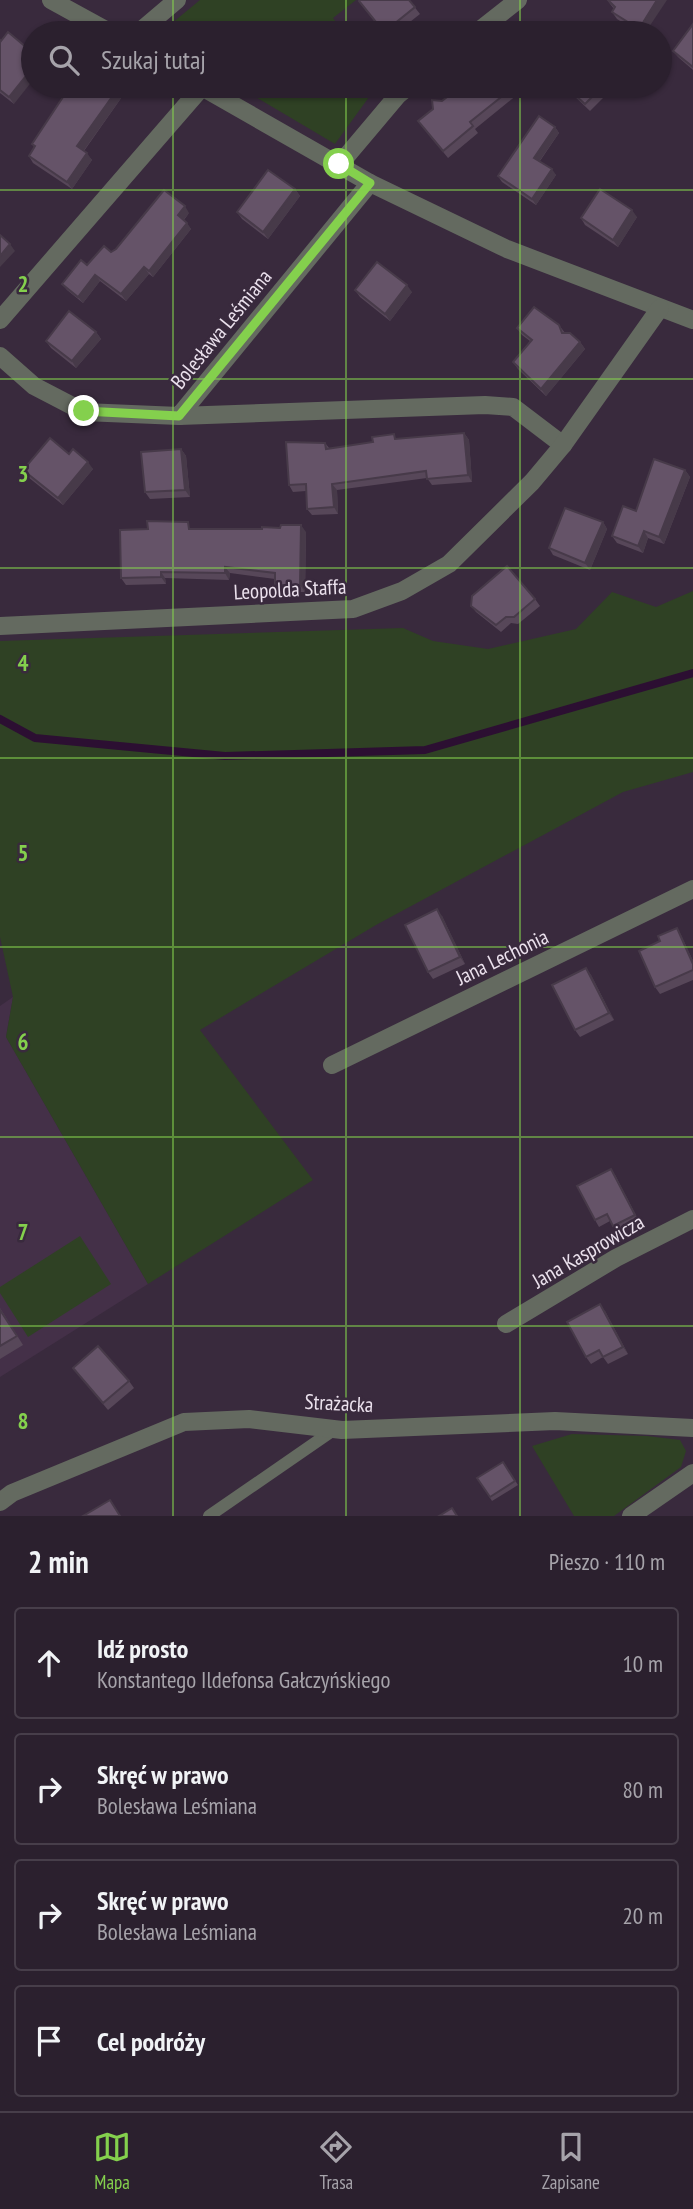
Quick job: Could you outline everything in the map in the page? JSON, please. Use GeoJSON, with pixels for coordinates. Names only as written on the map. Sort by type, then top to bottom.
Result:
{"type":"FeatureCollection","features":[{"type":"Feature","properties":{"kind":"street"},"geometry":{"type":"LineString","coordinates":[[51,0],[89,21]]}},
{"type":"Feature","properties":{"kind":"street"},"geometry":{"type":"LineString","coordinates":[[152,21],[177,0]]}},
{"type":"Feature","properties":{"kind":"street"},"geometry":{"type":"LineString","coordinates":[[491,21],[518,0]]}},
{"type":"Feature","properties":{"kind":"street"},"geometry":{"type":"LineString","coordinates":[[0,320],[191,98]]}},
{"type":"Feature","properties":{"kind":"street"},"geometry":{"type":"LineString","coordinates":[[222,98],[370,183],[507,249],[693,320]]}},
{"type":"Feature","properties":{"kind":"street"},"geometry":{"type":"LineString","coordinates":[[339,164],[398,98]]}},
{"type":"Feature","properties":{"kind":"street","name":"Bolesława Leśmiana"},"geometry":{"type":"LineString","coordinates":[[0,356],[34,386],[84,411],[179,416],[370,183]]}},
{"type":"Feature","properties":{"kind":"street","name":"Leopolda Staffa"},"geometry":{"type":"LineString","coordinates":[[0,626],[354,609],[402,591],[449,564],[532,482],[563,445],[660,309]]}},
{"type":"Feature","properties":{"kind":"street"},"geometry":{"type":"LineString","coordinates":[[179,416],[485,405],[513,407],[563,445]]}},
{"type":"Feature","properties":{"kind":"street","name":"Jana Lechonia"},"geometry":{"type":"LineString","coordinates":[[332,1065],[693,889]]}},
{"type":"Feature","properties":{"kind":"street","name":"Jana Kasprowicza"},"geometry":{"type":"LineString","coordinates":[[506,1324],[616,1258],[693,1219]]}},
{"type":"Feature","properties":{"kind":"street","name":"Strażacka"},"geometry":{"type":"LineString","coordinates":[[0,1502],[22,1488],[184,1422],[249,1419],[335,1429],[555,1421],[693,1428]]}},
{"type":"Feature","properties":{"kind":"street"},"geometry":{"type":"LineString","coordinates":[[631,1516],[693,1473]]}},
{"type":"Feature","properties":{"kind":"lane"},"geometry":{"type":"LineString","coordinates":[[209,1516],[335,1429]]}},
{"type":"Feature","properties":{"kind":"shaded area"},"geometry":{"type":"Polygon","coordinates":[[[13,997],[6,1037],[148,1284],[0,1377],[0,1006],[13,997]]]}},
{"type":"Feature","properties":{"kind":"green space"},"geometry":{"type":"Polygon","coordinates":[[[200,0],[356,0],[333,18],[335,21],[175,21],[200,0]]]}},
{"type":"Feature","properties":{"kind":"green space"},"geometry":{"type":"Polygon","coordinates":[[[257,98],[368,98],[335,144],[257,98]]]}},
{"type":"Feature","properties":{"kind":"green space"},"geometry":{"type":"Polygon","coordinates":[[[693,591],[693,772],[623,792],[376,925],[200,1030],[313,1180],[148,1284],[6,1037],[13,997],[0,937],[0,641],[403,628],[433,641],[488,649],[576,629],[612,592],[656,607],[693,591]]]}},
{"type":"Feature","properties":{"kind":"green space"},"geometry":{"type":"Polygon","coordinates":[[[80,1236],[111,1284],[28,1337],[0,1293],[0,1287],[80,1236]]]}},
{"type":"Feature","properties":{"kind":"green space"},"geometry":{"type":"Polygon","coordinates":[[[572,1434],[647,1436],[680,1440],[686,1451],[681,1467],[614,1516],[574,1516],[532,1446],[572,1434]]]}},
{"type":"Feature","properties":{"kind":"building"},"geometry":{"type":"Polygon","coordinates":[[[409,0],[415,7],[398,21],[375,21],[359,1],[409,0]]]}},
{"type":"Feature","properties":{"kind":"building"},"geometry":{"type":"Polygon","coordinates":[[[608,0],[657,0],[644,21],[626,21],[612,12],[615,7],[608,0]]]}},
{"type":"Feature","properties":{"kind":"building"},"geometry":{"type":"Polygon","coordinates":[[[693,24],[693,67],[673,51],[693,24]]]}},
{"type":"Feature","properties":{"kind":"building"},"geometry":{"type":"Polygon","coordinates":[[[8,32],[21,43],[21,82],[9,97],[0,90],[1,41],[8,32]]]}},
{"type":"Feature","properties":{"kind":"building"},"geometry":{"type":"Polygon","coordinates":[[[62,98],[111,98],[77,146],[87,153],[67,182],[29,156],[35,146],[32,144],[62,98]]]}},
{"type":"Feature","properties":{"kind":"building"},"geometry":{"type":"Polygon","coordinates":[[[446,98],[500,98],[470,122],[473,126],[443,151],[418,121],[433,109],[432,100],[442,101],[446,98]]]}},
{"type":"Feature","properties":{"kind":"building"},"geometry":{"type":"Polygon","coordinates":[[[578,98],[591,98],[585,104],[578,98]]]}},
{"type":"Feature","properties":{"kind":"building"},"geometry":{"type":"Polygon","coordinates":[[[539,116],[555,127],[534,158],[552,169],[532,199],[498,176],[539,116]]]}},
{"type":"Feature","properties":{"kind":"building"},"geometry":{"type":"Polygon","coordinates":[[[268,170],[295,189],[263,232],[237,212],[268,170]]]}},
{"type":"Feature","properties":{"kind":"building"},"geometry":{"type":"Polygon","coordinates":[[[600,189],[632,210],[613,240],[581,218],[600,189]]]}},
{"type":"Feature","properties":{"kind":"building"},"geometry":{"type":"Polygon","coordinates":[[[164,190],[185,206],[178,215],[187,223],[149,271],[144,267],[121,294],[95,275],[78,297],[62,284],[81,260],[87,265],[104,246],[111,252],[116,249],[164,190]]]}},
{"type":"Feature","properties":{"kind":"building"},"geometry":{"type":"Polygon","coordinates":[[[0,235],[10,244],[0,256],[0,235]]]}},
{"type":"Feature","properties":{"kind":"building"},"geometry":{"type":"Polygon","coordinates":[[[377,262],[407,285],[385,314],[355,290],[377,262]]]}},
{"type":"Feature","properties":{"kind":"building"},"geometry":{"type":"Polygon","coordinates":[[[534,307],[559,325],[562,333],[570,333],[580,342],[541,389],[513,362],[532,340],[517,328],[534,307]]]}},
{"type":"Feature","properties":{"kind":"building"},"geometry":{"type":"Polygon","coordinates":[[[69,311],[96,332],[72,361],[46,341],[69,311]]]}},
{"type":"Feature","properties":{"kind":"building"},"geometry":{"type":"Polygon","coordinates":[[[464,433],[468,475],[427,479],[426,471],[332,484],[334,507],[307,509],[306,484],[289,485],[286,442],[325,443],[326,449],[373,442],[372,437],[394,434],[395,439],[464,433]]]}},
{"type":"Feature","properties":{"kind":"building"},"geometry":{"type":"Polygon","coordinates":[[[50,438],[69,454],[73,449],[88,462],[58,498],[23,470],[50,438]]]}},
{"type":"Feature","properties":{"kind":"building"},"geometry":{"type":"Polygon","coordinates":[[[181,449],[185,490],[145,492],[141,452],[181,449]]]}},
{"type":"Feature","properties":{"kind":"building"},"geometry":{"type":"Polygon","coordinates":[[[654,459],[685,470],[659,537],[644,531],[638,546],[612,536],[623,506],[636,511],[654,459]]]}},
{"type":"Feature","properties":{"kind":"building"},"geometry":{"type":"Polygon","coordinates":[[[565,508],[603,522],[585,563],[549,548],[565,508]]]}},
{"type":"Feature","properties":{"kind":"building"},"geometry":{"type":"Polygon","coordinates":[[[147,521],[188,522],[189,529],[262,529],[301,525],[300,585],[275,585],[275,573],[225,567],[225,573],[161,572],[161,577],[121,578],[120,530],[148,529],[147,521]]]}},
{"type":"Feature","properties":{"kind":"building"},"geometry":{"type":"Polygon","coordinates":[[[507,566],[535,599],[514,617],[506,617],[496,625],[471,606],[472,596],[507,566]]]}},
{"type":"Feature","properties":{"kind":"building"},"geometry":{"type":"Polygon","coordinates":[[[437,909],[460,957],[428,972],[405,925],[437,909]]]}},
{"type":"Feature","properties":{"kind":"building"},"geometry":{"type":"Polygon","coordinates":[[[677,928],[693,964],[693,970],[655,987],[639,951],[660,941],[658,936],[677,928]]]}},
{"type":"Feature","properties":{"kind":"building"},"geometry":{"type":"Polygon","coordinates":[[[586,968],[609,1013],[575,1030],[552,985],[586,968]]]}},
{"type":"Feature","properties":{"kind":"building"},"geometry":{"type":"Polygon","coordinates":[[[611,1169],[635,1215],[613,1226],[607,1214],[595,1220],[577,1186],[611,1169]]]}},
{"type":"Feature","properties":{"kind":"building"},"geometry":{"type":"Polygon","coordinates":[[[600,1304],[623,1347],[603,1357],[599,1350],[586,1357],[567,1322],[600,1304]]]}},
{"type":"Feature","properties":{"kind":"building"},"geometry":{"type":"Polygon","coordinates":[[[0,1310],[17,1336],[0,1346],[0,1310]]]}},
{"type":"Feature","properties":{"kind":"building"},"geometry":{"type":"Polygon","coordinates":[[[98,1346],[129,1381],[103,1403],[73,1368],[98,1346]]]}},
{"type":"Feature","properties":{"kind":"building"},"geometry":{"type":"Polygon","coordinates":[[[503,1462],[515,1481],[490,1497],[477,1478],[503,1462]]]}},
{"type":"Feature","properties":{"kind":"building"},"geometry":{"type":"Polygon","coordinates":[[[110,1500],[120,1516],[83,1516],[110,1500]]]}},
{"type":"Feature","properties":{"kind":"building"},"geometry":{"type":"Polygon","coordinates":[[[452,1508],[457,1516],[439,1516],[452,1508]]]}},
{"type":"Feature","properties":{"kind":"waterway"},"geometry":{"type":"LineString","coordinates":[[0,719],[35,738],[225,756],[425,750],[693,673]]}},
{"type":"Feature","properties":{"kind":"route"},"geometry":{"type":"LineString","coordinates":[[84,411],[179,416],[370,183],[339,164]]}}]}
